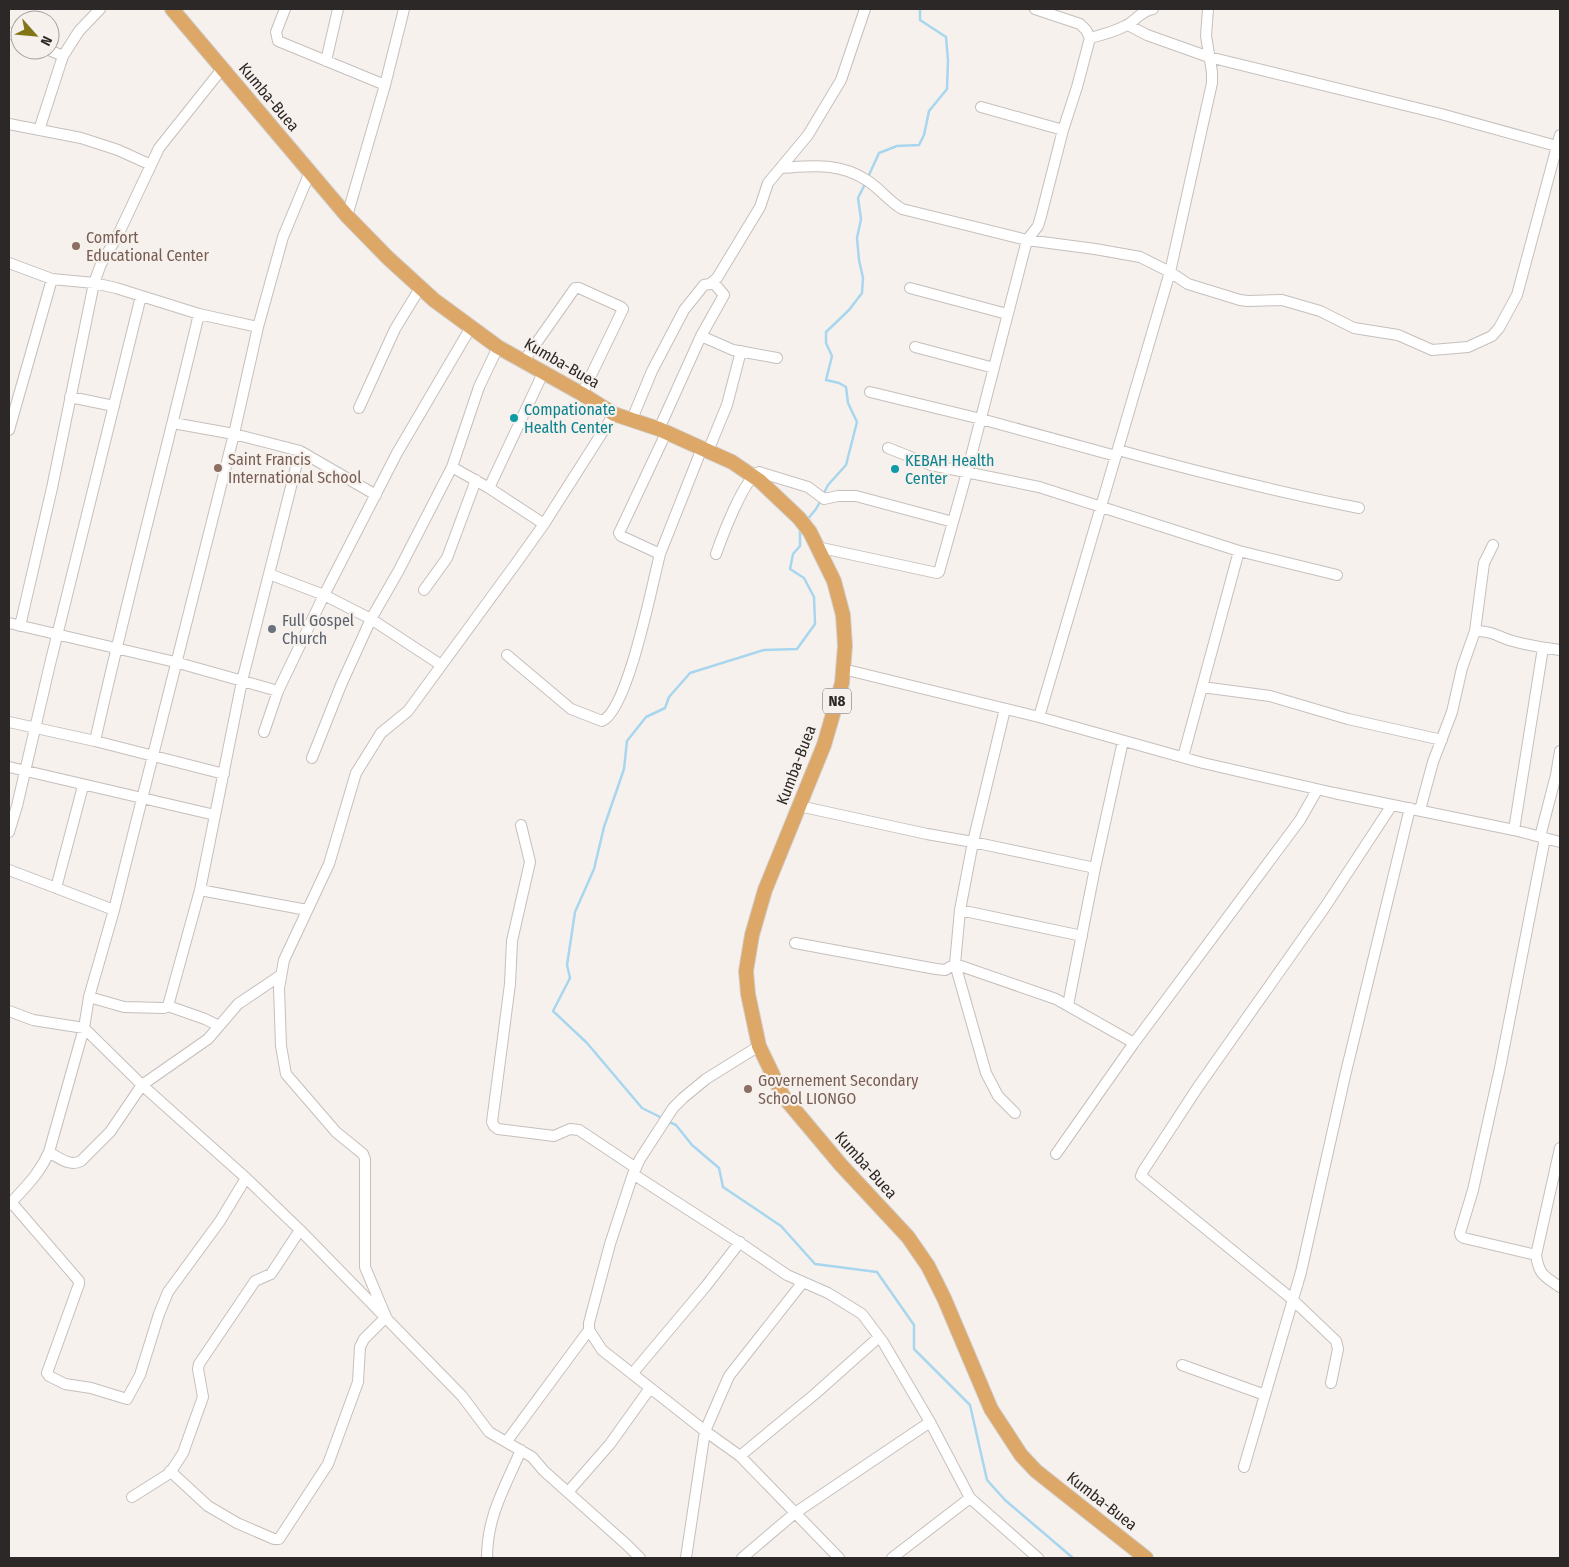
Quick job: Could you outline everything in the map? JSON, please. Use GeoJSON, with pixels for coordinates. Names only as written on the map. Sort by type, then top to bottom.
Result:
{"type":"FeatureCollection","features":[{"type":"Feature","properties":{"kind":"highway","name":"Kumba-Buea"},"geometry":{"type":"LineString","coordinates":[[172,9],[347,216],[387,257],[434,300],[498,347],[614,414],[663,431],[732,462],[754,476],[799,518],[810,532],[834,581],[843,615],[845,646],[841,690],[826,738],[764,890],[752,935],[746,967],[748,994],[759,1046],[783,1096],[841,1166],[908,1236],[928,1266],[944,1298],[992,1409],[1021,1455],[1036,1471],[1146,1558]]}},
{"type":"Feature","properties":{"kind":"street"},"geometry":{"type":"LineString","coordinates":[[39,130],[63,56],[80,31],[100,9]]}},
{"type":"Feature","properties":{"kind":"street"},"geometry":{"type":"LineString","coordinates":[[285,9],[276,32],[278,41],[385,84]]}},
{"type":"Feature","properties":{"kind":"street"},"geometry":{"type":"LineString","coordinates":[[326,61],[338,9]]}},
{"type":"Feature","properties":{"kind":"street"},"geometry":{"type":"LineString","coordinates":[[347,216],[385,84],[404,9]]}},
{"type":"Feature","properties":{"kind":"street"},"geometry":{"type":"LineString","coordinates":[[632,419],[652,371],[684,310],[704,285],[713,282],[717,278],[756,213],[768,183],[812,130],[842,80],[865,9]]}},
{"type":"Feature","properties":{"kind":"street"},"geometry":{"type":"LineString","coordinates":[[817,547],[937,573],[939,570],[967,472],[1027,240],[1038,226],[1090,38],[1080,24],[1035,9]]}},
{"type":"Feature","properties":{"kind":"street"},"geometry":{"type":"LineString","coordinates":[[1090,38],[1128,25],[1142,12],[1153,9]]}},
{"type":"Feature","properties":{"kind":"street"},"geometry":{"type":"LineString","coordinates":[[1039,717],[1170,272],[1212,83],[1206,36],[1208,9]]}},
{"type":"Feature","properties":{"kind":"street"},"geometry":{"type":"LineString","coordinates":[[1128,25],[1147,35],[1209,57],[1441,114],[1559,147]]}},
{"type":"Feature","properties":{"kind":"street"},"geometry":{"type":"LineString","coordinates":[[20,626],[52,488],[94,283],[101,264],[118,235],[163,143],[222,69]]}},
{"type":"Feature","properties":{"kind":"street"},"geometry":{"type":"LineString","coordinates":[[980,107],[1063,130]]}},
{"type":"Feature","properties":{"kind":"street"},"geometry":{"type":"LineString","coordinates":[[9,124],[81,138],[118,150],[151,165]]}},
{"type":"Feature","properties":{"kind":"street"},"geometry":{"type":"LineString","coordinates":[[781,168],[825,165],[839,168],[870,182],[902,209],[1027,240],[1140,257],[1170,272],[1188,284],[1240,300],[1282,300],[1320,312],[1354,328],[1398,336],[1432,350],[1468,347],[1492,336],[1499,328],[1512,306],[1519,286],[1559,147],[1560,135]]}},
{"type":"Feature","properties":{"kind":"street"},"geometry":{"type":"LineString","coordinates":[[246,1178],[220,1221],[168,1292],[140,1374],[128,1399],[92,1388],[65,1384],[49,1376],[47,1373],[79,1281],[10,1203],[36,1177],[43,1167],[49,1152],[84,1028],[89,997],[114,910],[234,434],[258,327],[283,238],[310,172]]}},
{"type":"Feature","properties":{"kind":"street"},"geometry":{"type":"LineString","coordinates":[[9,263],[52,279],[94,283],[200,314],[258,327]]}},
{"type":"Feature","properties":{"kind":"street"},"geometry":{"type":"LineString","coordinates":[[9,430],[52,279]]}},
{"type":"Feature","properties":{"kind":"street"},"geometry":{"type":"LineString","coordinates":[[660,554],[619,533],[701,336],[724,295],[713,282]]}},
{"type":"Feature","properties":{"kind":"street"},"geometry":{"type":"LineString","coordinates":[[359,408],[395,329],[420,288]]}},
{"type":"Feature","properties":{"kind":"street"},"geometry":{"type":"LineString","coordinates":[[524,362],[575,288],[621,306],[622,309],[582,394]]}},
{"type":"Feature","properties":{"kind":"street"},"geometry":{"type":"LineString","coordinates":[[910,288],[1007,314]]}},
{"type":"Feature","properties":{"kind":"street"},"geometry":{"type":"LineString","coordinates":[[9,832],[15,816],[141,296]]}},
{"type":"Feature","properties":{"kind":"street"},"geometry":{"type":"LineString","coordinates":[[95,741],[116,648],[200,314]]}},
{"type":"Feature","properties":{"kind":"street"},"geometry":{"type":"LineString","coordinates":[[264,732],[278,691],[324,595],[397,453],[470,327]]}},
{"type":"Feature","properties":{"kind":"street"},"geometry":{"type":"LineString","coordinates":[[701,336],[733,350],[776,358]]}},
{"type":"Feature","properties":{"kind":"street"},"geometry":{"type":"LineString","coordinates":[[312,758],[341,685],[371,619],[399,570],[452,467],[479,387],[498,347]]}},
{"type":"Feature","properties":{"kind":"street"},"geometry":{"type":"LineString","coordinates":[[915,348],[994,368]]}},
{"type":"Feature","properties":{"kind":"street"},"geometry":{"type":"LineString","coordinates":[[508,654],[572,709],[602,721],[612,712],[632,666],[660,554],[705,450],[728,406],[741,351]]}},
{"type":"Feature","properties":{"kind":"street"},"geometry":{"type":"LineString","coordinates":[[489,488],[543,373]]}},
{"type":"Feature","properties":{"kind":"street"},"geometry":{"type":"LineString","coordinates":[[870,392],[1247,484],[1359,508]]}},
{"type":"Feature","properties":{"kind":"street"},"geometry":{"type":"LineString","coordinates":[[70,396],[114,406]]}},
{"type":"Feature","properties":{"kind":"street"},"geometry":{"type":"LineString","coordinates":[[386,1316],[365,1267],[365,1159],[363,1154],[336,1132],[286,1074],[281,1046],[279,988],[284,960],[331,859],[356,773],[381,733],[408,711],[544,524],[614,414]]}},
{"type":"Feature","properties":{"kind":"street"},"geometry":{"type":"LineString","coordinates":[[174,423],[234,434],[300,451],[376,495]]}},
{"type":"Feature","properties":{"kind":"street"},"geometry":{"type":"LineString","coordinates":[[888,448],[931,465],[1039,487],[1239,551],[1337,575]]}},
{"type":"Feature","properties":{"kind":"street"},"geometry":{"type":"LineString","coordinates":[[168,1006],[200,890],[242,681],[300,451]]}},
{"type":"Feature","properties":{"kind":"street"},"geometry":{"type":"LineString","coordinates":[[452,467],[489,488],[544,524]]}},
{"type":"Feature","properties":{"kind":"street"},"geometry":{"type":"LineString","coordinates":[[716,554],[726,524],[754,476],[759,472],[808,486],[824,499],[838,496],[856,496],[953,522]]}},
{"type":"Feature","properties":{"kind":"street"},"geometry":{"type":"LineString","coordinates":[[424,590],[447,558],[476,480]]}},
{"type":"Feature","properties":{"kind":"street"},"geometry":{"type":"LineString","coordinates":[[1244,1467],[1301,1272],[1344,1076],[1415,809],[1452,712],[1462,668],[1475,631],[1484,563],[1492,545]]}},
{"type":"Feature","properties":{"kind":"street"},"geometry":{"type":"LineString","coordinates":[[1183,757],[1239,551]]}},
{"type":"Feature","properties":{"kind":"street"},"geometry":{"type":"LineString","coordinates":[[269,574],[324,595],[371,619],[441,665]]}},
{"type":"Feature","properties":{"kind":"street"},"geometry":{"type":"LineString","coordinates":[[9,623],[175,662],[278,691]]}},
{"type":"Feature","properties":{"kind":"street"},"geometry":{"type":"LineString","coordinates":[[1475,631],[1488,631],[1508,639],[1543,648],[1560,650]]}},
{"type":"Feature","properties":{"kind":"street"},"geometry":{"type":"LineString","coordinates":[[1514,830],[1543,648]]}},
{"type":"Feature","properties":{"kind":"street"},"geometry":{"type":"LineString","coordinates":[[843,669],[1039,717],[1183,757],[1317,790],[1514,830],[1560,842]]}},
{"type":"Feature","properties":{"kind":"street"},"geometry":{"type":"LineString","coordinates":[[1202,687],[1270,696],[1348,720],[1442,740]]}},
{"type":"Feature","properties":{"kind":"street"},"geometry":{"type":"LineString","coordinates":[[1005,709],[973,842],[960,910],[955,964],[986,1073],[998,1096],[1015,1113]]}},
{"type":"Feature","properties":{"kind":"street"},"geometry":{"type":"LineString","coordinates":[[9,722],[95,741],[224,774]]}},
{"type":"Feature","properties":{"kind":"street"},"geometry":{"type":"LineString","coordinates":[[1068,1004],[1095,868],[1124,741]]}},
{"type":"Feature","properties":{"kind":"street"},"geometry":{"type":"LineString","coordinates":[[1536,1255],[1464,1238],[1460,1233],[1473,1190],[1500,1068],[1560,751]]}},
{"type":"Feature","properties":{"kind":"street"},"geometry":{"type":"LineString","coordinates":[[9,767],[215,816]]}},
{"type":"Feature","properties":{"kind":"street"},"geometry":{"type":"LineString","coordinates":[[56,888],[83,786]]}},
{"type":"Feature","properties":{"kind":"street"},"geometry":{"type":"LineString","coordinates":[[1056,1154],[1134,1043],[1292,830],[1317,790]]}},
{"type":"Feature","properties":{"kind":"street"},"geometry":{"type":"LineString","coordinates":[[1331,1383],[1338,1349],[1336,1341],[1292,1299],[1142,1176],[1143,1171],[1198,1087],[1325,907],[1392,805]]}},
{"type":"Feature","properties":{"kind":"street"},"geometry":{"type":"LineString","coordinates":[[799,806],[1095,868]]}},
{"type":"Feature","properties":{"kind":"street"},"geometry":{"type":"LineString","coordinates":[[521,825],[530,862],[512,941],[509,991],[492,1122],[494,1126],[554,1136],[570,1129],[579,1130],[634,1171],[787,1275],[828,1293],[855,1309],[870,1323],[879,1337],[930,1422],[970,1498],[1038,1558]]}},
{"type":"Feature","properties":{"kind":"street"},"geometry":{"type":"LineString","coordinates":[[9,870],[114,910]]}},
{"type":"Feature","properties":{"kind":"street"},"geometry":{"type":"LineString","coordinates":[[200,890],[307,910]]}},
{"type":"Feature","properties":{"kind":"street"},"geometry":{"type":"LineString","coordinates":[[960,910],[1082,936]]}},
{"type":"Feature","properties":{"kind":"street"},"geometry":{"type":"LineString","coordinates":[[794,943],[946,970],[955,964]]}},
{"type":"Feature","properties":{"kind":"street"},"geometry":{"type":"LineString","coordinates":[[955,964],[1068,1004],[1134,1043]]}},
{"type":"Feature","properties":{"kind":"street"},"geometry":{"type":"LineString","coordinates":[[49,1152],[71,1163],[76,1164],[82,1161],[110,1132],[142,1085],[205,1041],[238,1004],[281,975]]}},
{"type":"Feature","properties":{"kind":"street"},"geometry":{"type":"LineString","coordinates":[[89,997],[124,1007],[164,1008],[168,1006],[206,1019],[219,1026]]}},
{"type":"Feature","properties":{"kind":"street"},"geometry":{"type":"LineString","coordinates":[[9,1011],[33,1020],[84,1028],[142,1085],[246,1178],[300,1230],[462,1396],[489,1432],[532,1457],[544,1471],[640,1558]]}},
{"type":"Feature","properties":{"kind":"street"},"geometry":{"type":"LineString","coordinates":[[759,1046],[706,1079],[673,1108],[634,1171],[610,1244],[589,1323],[589,1330],[602,1350],[740,1456],[840,1558]]}},
{"type":"Feature","properties":{"kind":"street"},"geometry":{"type":"LineString","coordinates":[[1560,1148],[1536,1255],[1538,1268],[1544,1276],[1560,1287]]}},
{"type":"Feature","properties":{"kind":"street"},"geometry":{"type":"LineString","coordinates":[[132,1497],[170,1471],[183,1453],[203,1397],[198,1369],[199,1364],[255,1281],[271,1274],[300,1230]]}},
{"type":"Feature","properties":{"kind":"street"},"geometry":{"type":"LineString","coordinates":[[632,1374],[706,1286],[740,1242]]}},
{"type":"Feature","properties":{"kind":"street"},"geometry":{"type":"LineString","coordinates":[[686,1558],[705,1431],[729,1376],[803,1282]]}},
{"type":"Feature","properties":{"kind":"street"},"geometry":{"type":"LineString","coordinates":[[170,1471],[208,1506],[237,1523],[274,1539],[279,1539],[328,1464],[358,1382],[360,1347],[364,1339],[386,1316]]}},
{"type":"Feature","properties":{"kind":"street"},"geometry":{"type":"LineString","coordinates":[[507,1441],[589,1330]]}},
{"type":"Feature","properties":{"kind":"street"},"geometry":{"type":"LineString","coordinates":[[740,1456],[815,1394],[879,1337]]}},
{"type":"Feature","properties":{"kind":"street"},"geometry":{"type":"LineString","coordinates":[[1182,1365],[1265,1395]]}},
{"type":"Feature","properties":{"kind":"street"},"geometry":{"type":"LineString","coordinates":[[568,1492],[610,1444],[650,1388]]}},
{"type":"Feature","properties":{"kind":"street"},"geometry":{"type":"LineString","coordinates":[[742,1558],[796,1513],[930,1422]]}},
{"type":"Feature","properties":{"kind":"street"},"geometry":{"type":"LineString","coordinates":[[487,1558],[487,1542],[491,1520],[521,1450]]}},
{"type":"Feature","properties":{"kind":"street"},"geometry":{"type":"LineString","coordinates":[[892,1558],[970,1498]]}},
{"type":"Feature","properties":{"kind":"waterway"},"geometry":{"type":"LineString","coordinates":[[868,177],[879,153],[897,146],[919,145],[924,135],[929,111],[947,89],[948,60],[946,37],[920,20],[920,9]]}},
{"type":"Feature","properties":{"kind":"waterway"},"geometry":{"type":"LineString","coordinates":[[823,495],[828,485],[846,465],[857,422],[848,403],[846,387],[826,380],[832,356],[826,343],[826,332],[849,310],[862,293],[863,278],[857,238],[861,219],[858,198],[866,182]]}},
{"type":"Feature","properties":{"kind":"waterway"},"geometry":{"type":"LineString","coordinates":[[807,520],[821,500]]}},
{"type":"Feature","properties":{"kind":"waterway"},"geometry":{"type":"LineString","coordinates":[[664,1119],[642,1108],[587,1043],[553,1011],[570,978],[567,965],[575,912],[594,869],[604,827],[624,769],[627,741],[646,717],[665,708],[669,697],[690,673],[764,650],[797,649],[815,624],[814,597],[804,578],[790,569],[793,554],[800,546],[800,528]]}},
{"type":"Feature","properties":{"kind":"waterway"},"geometry":{"type":"LineString","coordinates":[[669,1122],[676,1125],[692,1145],[719,1168],[723,1187],[781,1226],[815,1264],[877,1272],[914,1325],[914,1349],[970,1405],[987,1480],[1005,1500],[1073,1558]]}},
{"type":"Feature","properties":{"kind":"place","name":"Comfort Educational Center"},"geometry":{"type":"Point","coordinates":[76,246]}},
{"type":"Feature","properties":{"kind":"place","name":"Compationate Health Center"},"geometry":{"type":"Point","coordinates":[514,418]}},
{"type":"Feature","properties":{"kind":"place","name":"Saint Francis International School"},"geometry":{"type":"Point","coordinates":[218,468]}},
{"type":"Feature","properties":{"kind":"place","name":"KEBAH Health Center"},"geometry":{"type":"Point","coordinates":[895,469]}},
{"type":"Feature","properties":{"kind":"place","name":"Full Gospel Church"},"geometry":{"type":"Point","coordinates":[272,629]}},
{"type":"Feature","properties":{"kind":"place","name":"Governement Secondary School LIONGO"},"geometry":{"type":"Point","coordinates":[748,1089]}}]}
